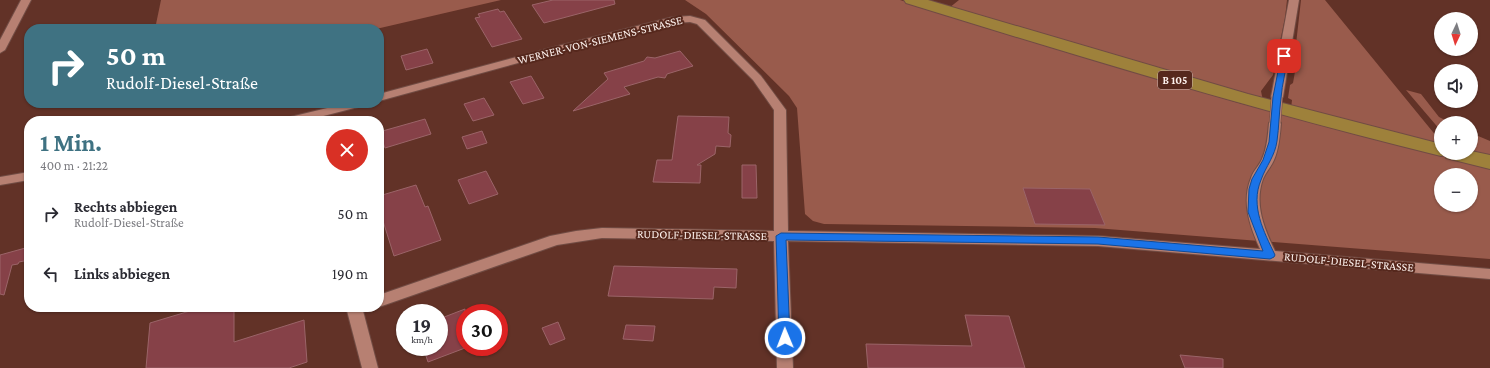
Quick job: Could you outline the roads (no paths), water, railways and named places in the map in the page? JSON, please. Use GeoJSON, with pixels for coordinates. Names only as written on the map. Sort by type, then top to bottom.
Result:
{"type":"FeatureCollection","features":[{"type":"Feature","properties":{"kind":"highway","name":"B 105"},"geometry":{"type":"LineString","coordinates":[[912,0],[1061,46],[1229,95],[1323,121],[1434,148]]}},
{"type":"Feature","properties":{"kind":"highway"},"geometry":{"type":"LineString","coordinates":[[1478,159],[1490,162]]}},
{"type":"Feature","properties":{"kind":"street"},"geometry":{"type":"LineString","coordinates":[[0,50],[26,0]]}},
{"type":"Feature","properties":{"kind":"street"},"geometry":{"type":"LineString","coordinates":[[1270,255],[1261,236],[1253,212],[1253,189],[1256,179],[1267,160],[1273,142],[1277,97],[1294,0]]}},
{"type":"Feature","properties":{"kind":"street","name":"WERNER-VON-SIEMENS-STRASSE"},"geometry":{"type":"LineString","coordinates":[[384,97],[558,49],[672,20],[690,18],[701,22],[757,78],[780,110],[781,236],[785,368]]}},
{"type":"Feature","properties":{"kind":"street"},"geometry":{"type":"LineString","coordinates":[[320,116],[346,108]]}},
{"type":"Feature","properties":{"kind":"street"},"geometry":{"type":"LineString","coordinates":[[0,182],[24,177]]}},
{"type":"Feature","properties":{"kind":"street","name":"RUDOLF-DIESEL-STRASSE"},"geometry":{"type":"LineString","coordinates":[[384,299],[555,240],[602,233],[1098,241],[1490,274]]}},
{"type":"Feature","properties":{"kind":"street"},"geometry":{"type":"LineString","coordinates":[[358,312],[370,368]]}}]}
